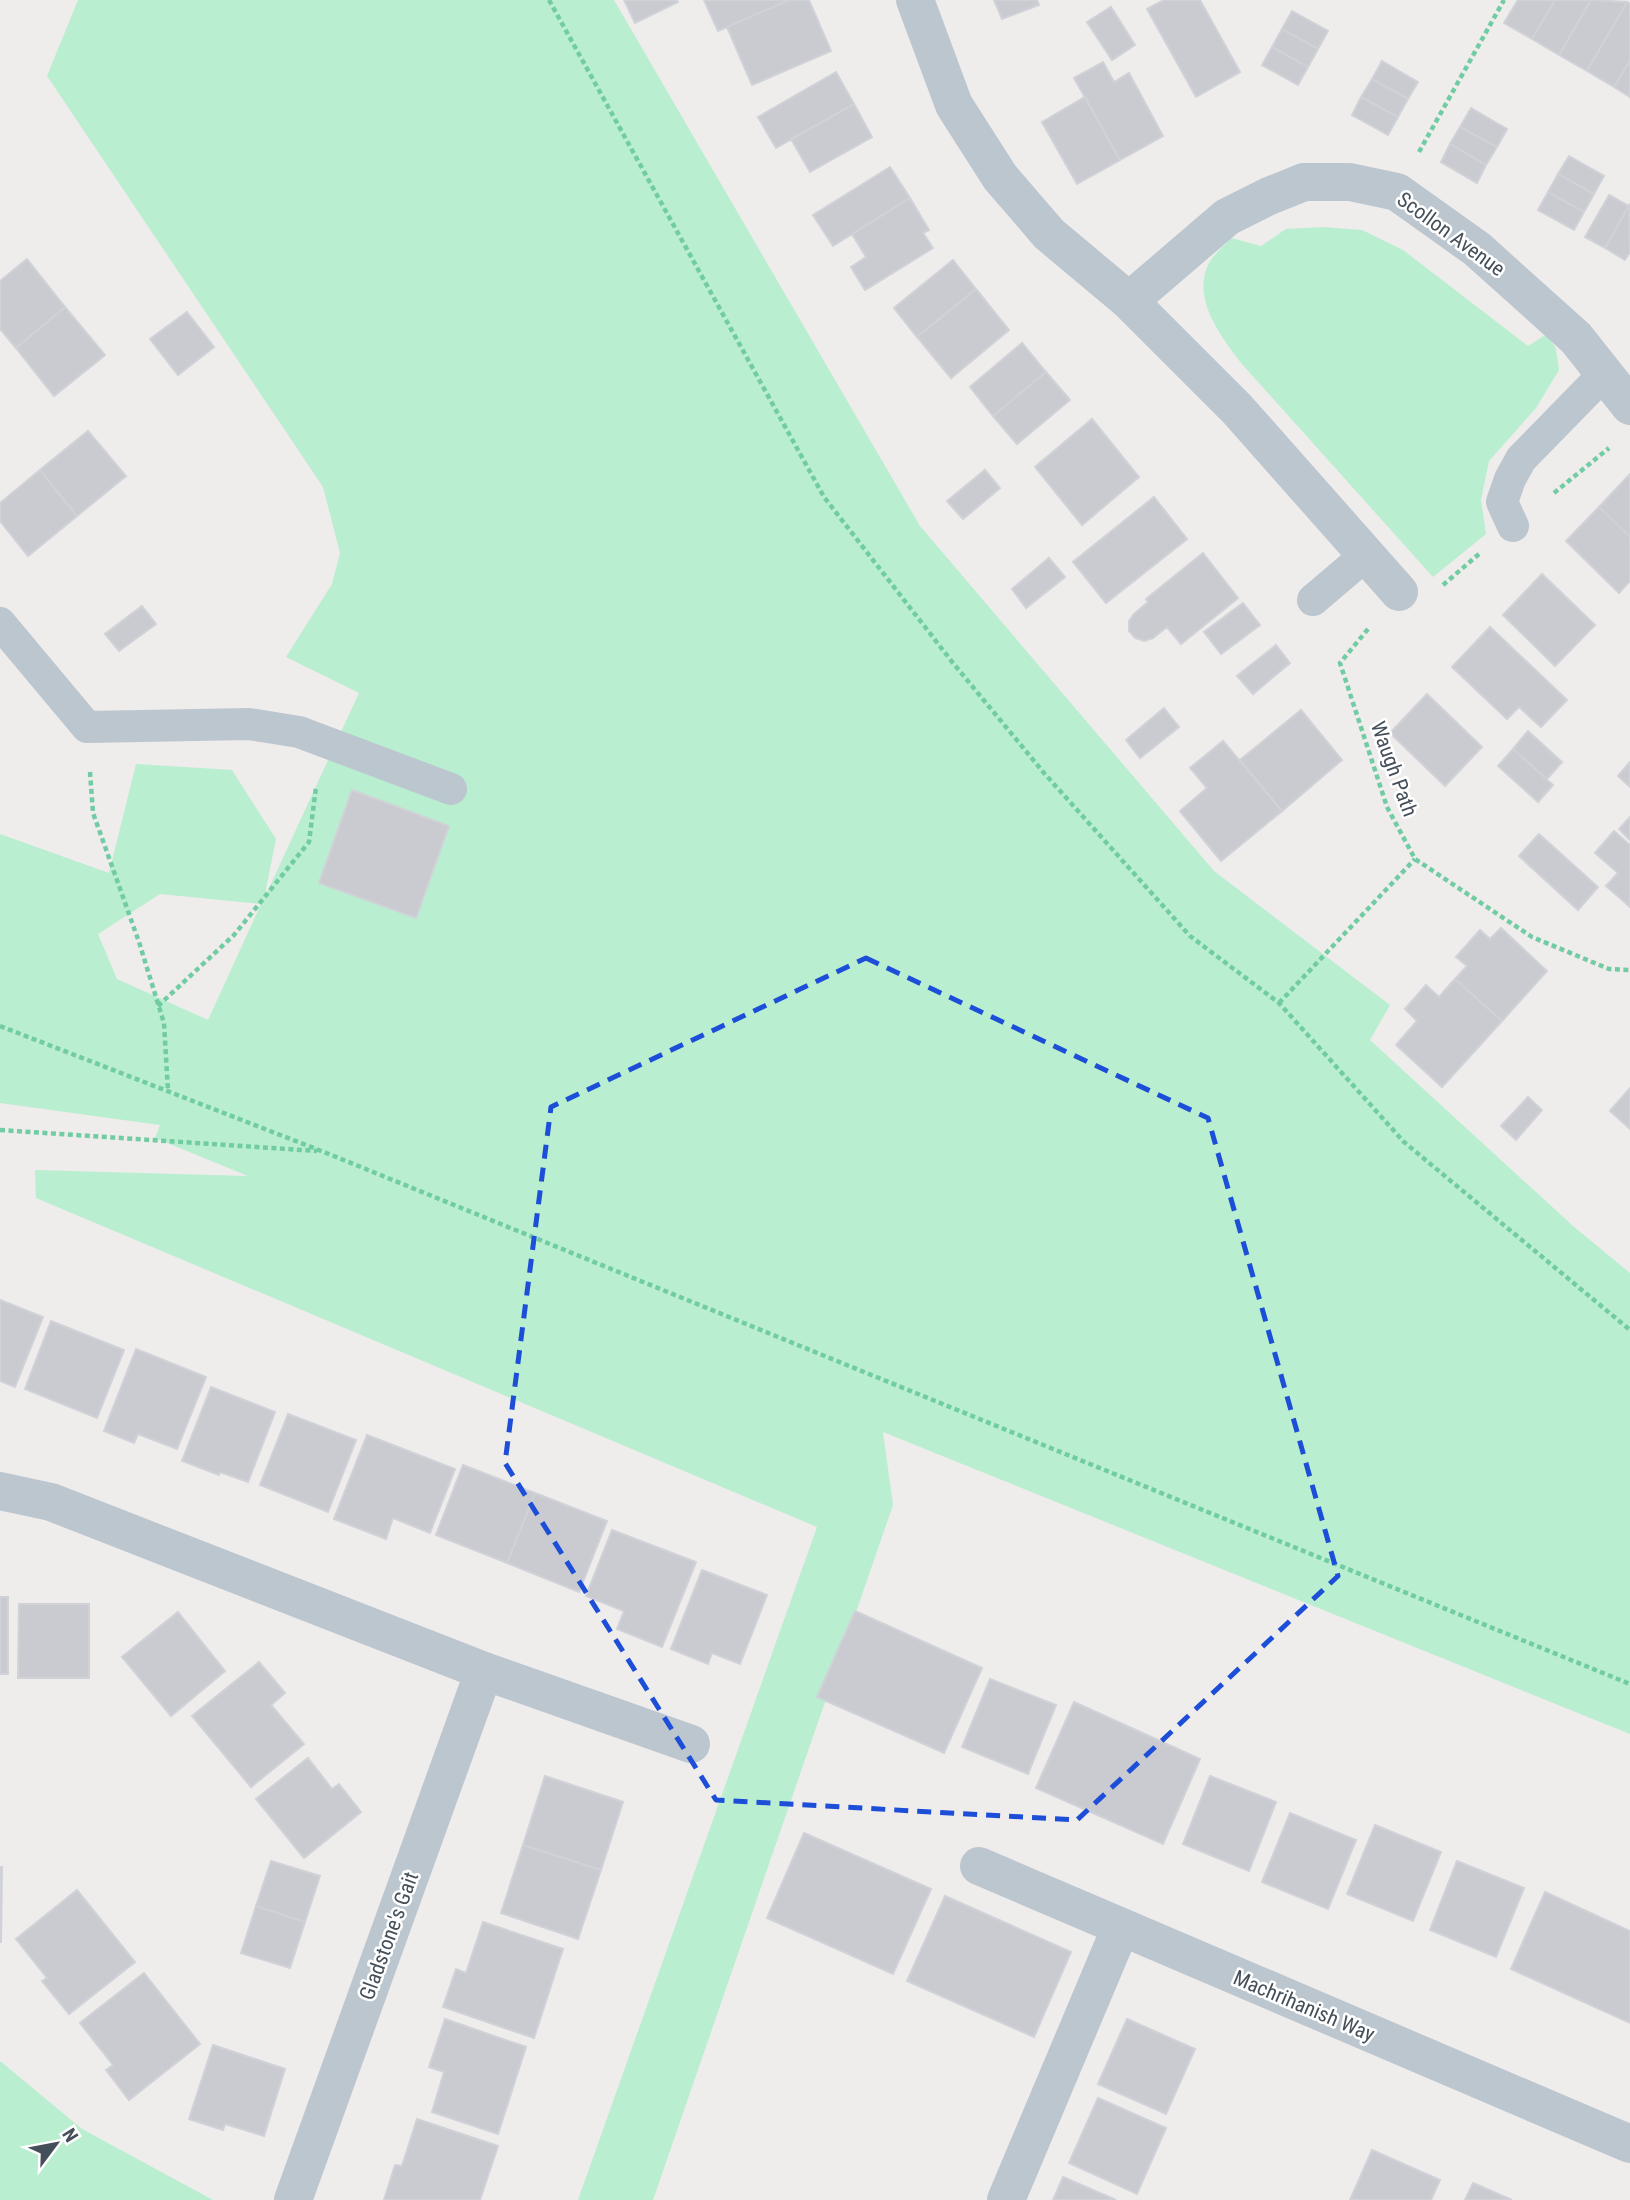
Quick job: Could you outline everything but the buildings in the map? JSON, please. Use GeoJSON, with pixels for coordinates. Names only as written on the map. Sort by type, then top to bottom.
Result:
{"type":"FeatureCollection","features":[{"type":"Feature","properties":{"kind":"street"},"geometry":{"type":"LineString","coordinates":[[915,0],[954,105],[1000,177],[1049,234],[1129,301],[1237,409],[1399,592]]}},
{"type":"Feature","properties":{"kind":"street","name":"Scollon Avenue"},"geometry":{"type":"LineString","coordinates":[[1129,301],[1227,217],[1269,195],[1304,182],[1350,182],[1397,192],[1477,248],[1576,338],[1630,406]]}},
{"type":"Feature","properties":{"kind":"street"},"geometry":{"type":"LineString","coordinates":[[0,1491],[51,1502],[485,1671],[691,1744]]}},
{"type":"Feature","properties":{"kind":"street","name":"Gladstone's Gait"},"geometry":{"type":"LineString","coordinates":[[293,2200],[485,1671]]}},
{"type":"Feature","properties":{"kind":"street","name":"Machrihanish Way"},"geometry":{"type":"LineString","coordinates":[[979,1866],[1630,2144]]}},
{"type":"Feature","properties":{"kind":"street"},"geometry":{"type":"LineString","coordinates":[[1006,2200],[1121,1927]]}},
{"type":"Feature","properties":{"kind":"lane"},"geometry":{"type":"LineString","coordinates":[[1513,526],[1502,502],[1521,459],[1605,373]]}},
{"type":"Feature","properties":{"kind":"lane"},"geometry":{"type":"LineString","coordinates":[[1313,600],[1367,554]]}},
{"type":"Feature","properties":{"kind":"lane"},"geometry":{"type":"LineString","coordinates":[[0,623],[87,726],[249,724],[299,732],[451,789]]}},
{"type":"Feature","properties":{"kind":"path"},"geometry":{"type":"LineString","coordinates":[[549,0],[824,497],[953,663],[1036,763],[1190,936],[1279,1003],[1404,1142],[1630,1330]]}},
{"type":"Feature","properties":{"kind":"path"},"geometry":{"type":"LineString","coordinates":[[1397,192],[1504,0]]}},
{"type":"Feature","properties":{"kind":"path","name":"Waugh Path"},"geometry":{"type":"LineString","coordinates":[[1399,592],[1340,663],[1388,807],[1415,859],[1532,937],[1609,969],[1630,970]]}},
{"type":"Feature","properties":{"kind":"path"},"geometry":{"type":"LineString","coordinates":[[87,726],[93,813],[139,942],[164,1023],[169,1091]]}},
{"type":"Feature","properties":{"kind":"path"},"geometry":{"type":"LineString","coordinates":[[158,1006],[234,935],[309,842],[323,740]]}},
{"type":"Feature","properties":{"kind":"path"},"geometry":{"type":"LineString","coordinates":[[1279,1003],[1415,859]]}},
{"type":"Feature","properties":{"kind":"path"},"geometry":{"type":"LineString","coordinates":[[0,1026],[324,1152],[1630,1684]]}},
{"type":"Feature","properties":{"kind":"path"},"geometry":{"type":"LineString","coordinates":[[0,1130],[324,1152]]}},
{"type":"Feature","properties":{"kind":"highlighted area"},"geometry":{"type":"Polygon","coordinates":[[[866,958],[1208,1118],[1338,1576],[1077,1820],[716,1800],[505,1463],[551,1107],[866,958]]]}},
{"type":"Feature","properties":{"kind":"green space"},"geometry":{"type":"Polygon","coordinates":[[[78,0],[614,0],[920,526],[1214,871],[1390,1005],[1370,1040],[1573,1226],[1630,1273],[1630,1734],[883,1432],[893,1505],[653,2200],[578,2200],[817,1527],[36,1198],[35,1170],[248,1176],[155,1138],[160,1125],[0,1103],[0,834],[109,873],[136,764],[232,770],[276,839],[264,899],[359,693],[286,657],[332,584],[340,553],[323,487],[47,76],[78,0]],[[160,894],[98,934],[117,979],[208,1020],[261,904],[160,894]]]}},
{"type":"Feature","properties":{"kind":"green space"},"geometry":{"type":"Polygon","coordinates":[[[1323,227],[1362,230],[1403,250],[1528,346],[1547,334],[1556,349],[1559,370],[1536,408],[1489,461],[1481,500],[1486,534],[1433,577],[1241,363],[1217,329],[1206,303],[1204,277],[1209,263],[1231,238],[1261,246],[1286,229],[1323,227]]]}},
{"type":"Feature","properties":{"kind":"green space"},"geometry":{"type":"Polygon","coordinates":[[[0,2061],[82,2129],[213,2200],[0,2200],[0,2061]]]}}]}
